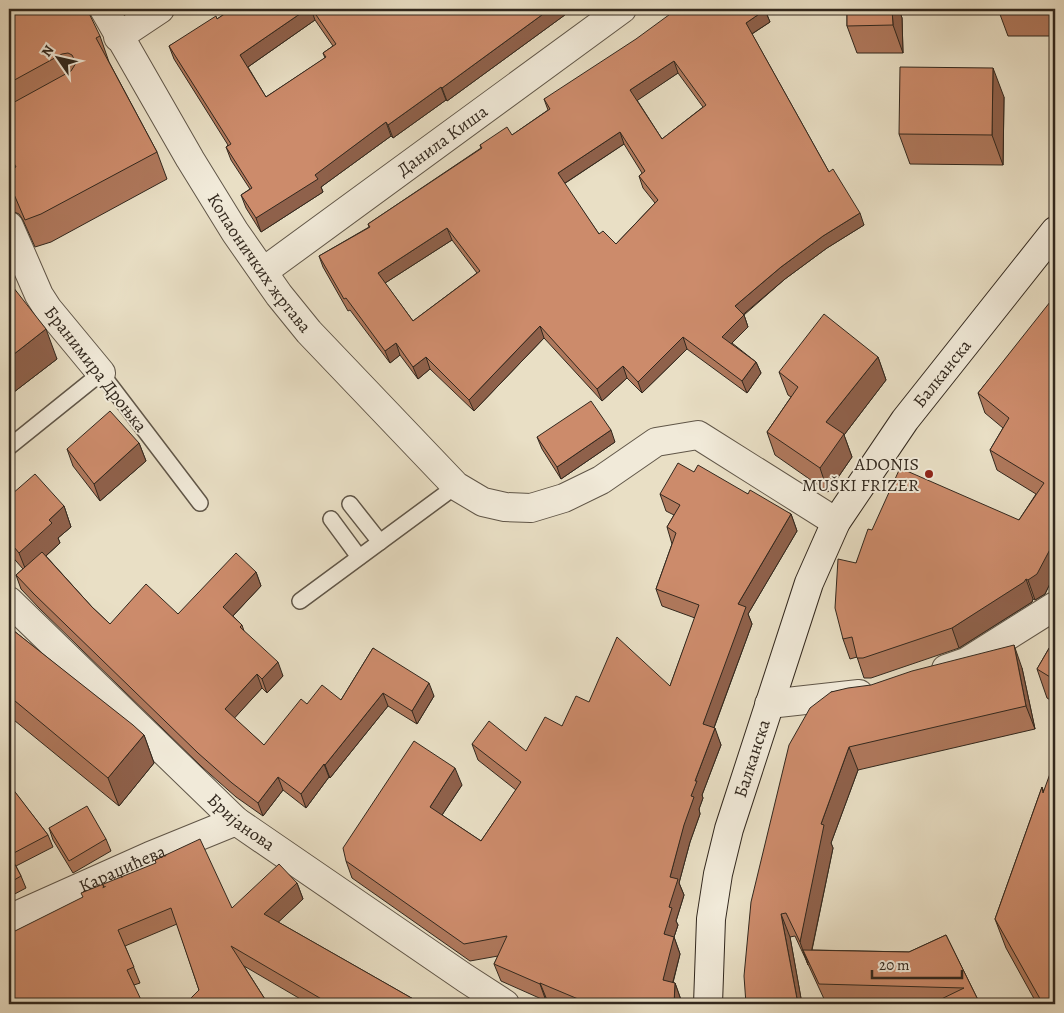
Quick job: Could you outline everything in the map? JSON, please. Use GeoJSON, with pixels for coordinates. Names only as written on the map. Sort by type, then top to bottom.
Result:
{"type":"FeatureCollection","features":[{"type":"Feature","properties":{"kind":"street","name":"Копаоничких жртава"},"geometry":{"type":"LineString","coordinates":[[104,9],[118,36],[236,232],[279,295],[309,332],[456,486]]}},
{"type":"Feature","properties":{"kind":"street"},"geometry":{"type":"LineString","coordinates":[[118,36],[160,9]]}},
{"type":"Feature","properties":{"kind":"street","name":"Данила Киша"},"geometry":{"type":"LineString","coordinates":[[264,271],[622,9]]}},
{"type":"Feature","properties":{"kind":"street","name":"Бранимира Дроњка"},"geometry":{"type":"LineString","coordinates":[[9,226],[39,296],[101,373]]}},
{"type":"Feature","properties":{"kind":"street","name":"Балканска"},"geometry":{"type":"LineString","coordinates":[[708,1004],[711,919],[718,874],[729,829],[809,583],[836,522],[906,420],[1055,231]]}},
{"type":"Feature","properties":{"kind":"street"},"geometry":{"type":"LineString","coordinates":[[456,486],[483,502],[505,507],[531,508],[564,498],[601,480],[656,442],[698,435],[836,522]]}},
{"type":"Feature","properties":{"kind":"street","name":"Бријанова"},"geometry":{"type":"LineString","coordinates":[[9,601],[236,822],[506,1004]]}},
{"type":"Feature","properties":{"kind":"street"},"geometry":{"type":"LineString","coordinates":[[920,678],[966,662],[1055,606]]}},
{"type":"Feature","properties":{"kind":"street"},"geometry":{"type":"LineString","coordinates":[[769,704],[874,693],[883,690]]}},
{"type":"Feature","properties":{"kind":"street","name":"Караџићева"},"geometry":{"type":"LineString","coordinates":[[9,919],[150,856],[236,822]]}},
{"type":"Feature","properties":{"kind":"lane"},"geometry":{"type":"LineString","coordinates":[[9,447],[101,373]]}},
{"type":"Feature","properties":{"kind":"lane","name":"Бранимира Дроњка"},"geometry":{"type":"LineString","coordinates":[[101,373],[200,503]]}},
{"type":"Feature","properties":{"kind":"lane"},"geometry":{"type":"LineString","coordinates":[[300,600],[456,486]]}},
{"type":"Feature","properties":{"kind":"lane"},"geometry":{"type":"LineString","coordinates":[[350,504],[380,542]]}},
{"type":"Feature","properties":{"kind":"lane"},"geometry":{"type":"LineString","coordinates":[[331,519],[359,558]]}},
{"type":"Feature","properties":{"kind":"building"},"geometry":{"type":"Polygon","coordinates":[[[9,9],[87,9],[100,36],[96,38],[157,152],[41,214],[25,220],[9,186],[9,170],[16,167],[9,154],[9,105],[71,71],[76,63],[72,55],[68,53],[62,54],[9,83],[9,9]]]}},
{"type":"Feature","properties":{"kind":"building"},"geometry":{"type":"Polygon","coordinates":[[[232,9],[307,9],[240,55],[266,97],[326,57],[323,53],[336,44],[312,9],[550,9],[442,88],[388,125],[386,122],[315,175],[318,179],[256,218],[241,195],[252,188],[226,147],[231,144],[169,46],[216,16],[217,19],[232,9]]]}},
{"type":"Feature","properties":{"kind":"building"},"geometry":{"type":"Polygon","coordinates":[[[677,9],[765,9],[746,23],[829,172],[833,169],[860,213],[823,236],[781,267],[735,306],[744,315],[722,337],[756,362],[742,381],[683,337],[638,382],[623,366],[597,389],[540,326],[469,400],[426,357],[413,367],[396,343],[385,351],[346,298],[344,299],[319,256],[370,227],[368,224],[482,148],[480,145],[507,127],[512,135],[550,109],[544,99],[636,39],[677,9]],[[674,61],[630,90],[662,139],[706,105],[674,61]],[[620,132],[558,173],[599,234],[603,231],[616,244],[658,200],[639,176],[645,171],[620,132]],[[447,228],[378,273],[413,321],[480,271],[447,228]]]}},
{"type":"Feature","properties":{"kind":"building"},"geometry":{"type":"Polygon","coordinates":[[[847,9],[892,9],[893,25],[847,26],[847,9]]]}},
{"type":"Feature","properties":{"kind":"building"},"geometry":{"type":"Polygon","coordinates":[[[900,67],[993,68],[992,135],[899,134],[900,67]]]}},
{"type":"Feature","properties":{"kind":"building"},"geometry":{"type":"Polygon","coordinates":[[[13,287],[46,329],[9,358],[9,290],[13,287]]]}},
{"type":"Feature","properties":{"kind":"building"},"geometry":{"type":"Polygon","coordinates":[[[1054,297],[1055,540],[1037,574],[1028,580],[1026,579],[952,628],[863,658],[857,658],[852,637],[843,639],[835,608],[838,559],[856,563],[868,529],[872,530],[900,468],[1019,520],[1044,483],[990,450],[1009,418],[978,393],[1054,297]]]}},
{"type":"Feature","properties":{"kind":"building"},"geometry":{"type":"Polygon","coordinates":[[[824,314],[878,357],[826,422],[844,434],[820,468],[767,432],[798,387],[779,372],[824,314]]]}},
{"type":"Feature","properties":{"kind":"building"},"geometry":{"type":"Polygon","coordinates":[[[591,401],[611,430],[557,467],[537,437],[591,401]]]}},
{"type":"Feature","properties":{"kind":"building"},"geometry":{"type":"Polygon","coordinates":[[[110,411],[139,443],[94,484],[67,449],[110,411]]]}},
{"type":"Feature","properties":{"kind":"building"},"geometry":{"type":"Polygon","coordinates":[[[678,463],[694,472],[698,465],[748,494],[750,490],[791,514],[738,604],[746,607],[703,724],[715,728],[695,781],[697,781],[691,796],[694,797],[684,825],[670,877],[678,879],[669,907],[672,908],[664,934],[674,937],[663,980],[675,983],[674,1004],[590,1004],[494,964],[507,936],[464,944],[346,861],[343,848],[414,741],[455,768],[430,807],[481,841],[521,782],[472,744],[489,721],[526,751],[545,717],[562,726],[576,696],[589,702],[617,637],[670,686],[699,605],[656,589],[676,533],[667,527],[680,505],[660,494],[678,463]]]}},
{"type":"Feature","properties":{"kind":"building"},"geometry":{"type":"Polygon","coordinates":[[[35,474],[64,506],[49,520],[52,523],[19,553],[9,541],[9,489],[12,494],[35,474]]]}},
{"type":"Feature","properties":{"kind":"building"},"geometry":{"type":"Polygon","coordinates":[[[42,552],[110,624],[146,584],[178,614],[236,553],[256,572],[223,607],[242,625],[240,627],[278,662],[262,679],[257,674],[225,709],[264,745],[301,699],[307,704],[322,685],[341,700],[373,648],[429,683],[412,711],[383,693],[301,794],[278,777],[258,803],[198,753],[16,575],[42,552]]]}},
{"type":"Feature","properties":{"kind":"building"},"geometry":{"type":"Polygon","coordinates":[[[9,627],[144,735],[108,778],[9,696],[9,627]]]}},
{"type":"Feature","properties":{"kind":"building"},"geometry":{"type":"Polygon","coordinates":[[[1055,638],[1055,680],[1037,669],[1055,638]]]}},
{"type":"Feature","properties":{"kind":"building"},"geometry":{"type":"Polygon","coordinates":[[[1014,645],[1026,706],[849,747],[821,824],[824,825],[800,942],[786,913],[781,914],[798,1004],[746,1004],[744,976],[751,902],[789,745],[810,708],[831,692],[871,685],[912,671],[1014,645]]]}},
{"type":"Feature","properties":{"kind":"building"},"geometry":{"type":"Polygon","coordinates":[[[1055,760],[1055,1004],[1043,1004],[995,919],[1042,787],[1043,793],[1055,760]]]}},
{"type":"Feature","properties":{"kind":"building"},"geometry":{"type":"Polygon","coordinates":[[[9,784],[48,835],[10,855],[21,876],[9,883],[9,784]]]}},
{"type":"Feature","properties":{"kind":"building"},"geometry":{"type":"Polygon","coordinates":[[[87,806],[106,839],[69,861],[49,828],[87,806]]]}},
{"type":"Feature","properties":{"kind":"building"},"geometry":{"type":"Polygon","coordinates":[[[200,839],[232,908],[279,864],[297,883],[264,914],[422,1004],[330,1004],[231,946],[268,1004],[195,1004],[190,999],[199,990],[171,908],[118,930],[134,967],[127,970],[143,1004],[9,1004],[9,934],[83,897],[81,893],[156,863],[155,860],[200,839]]]}},
{"type":"Feature","properties":{"kind":"building"},"geometry":{"type":"Polygon","coordinates":[[[946,935],[980,1004],[931,1004],[964,988],[819,984],[803,950],[909,952],[946,935]]]}},
{"type":"Feature","properties":{"kind":"place","name":"ADONIS MUŠKI FRIZER"},"geometry":{"type":"Point","coordinates":[929,474]}}]}
